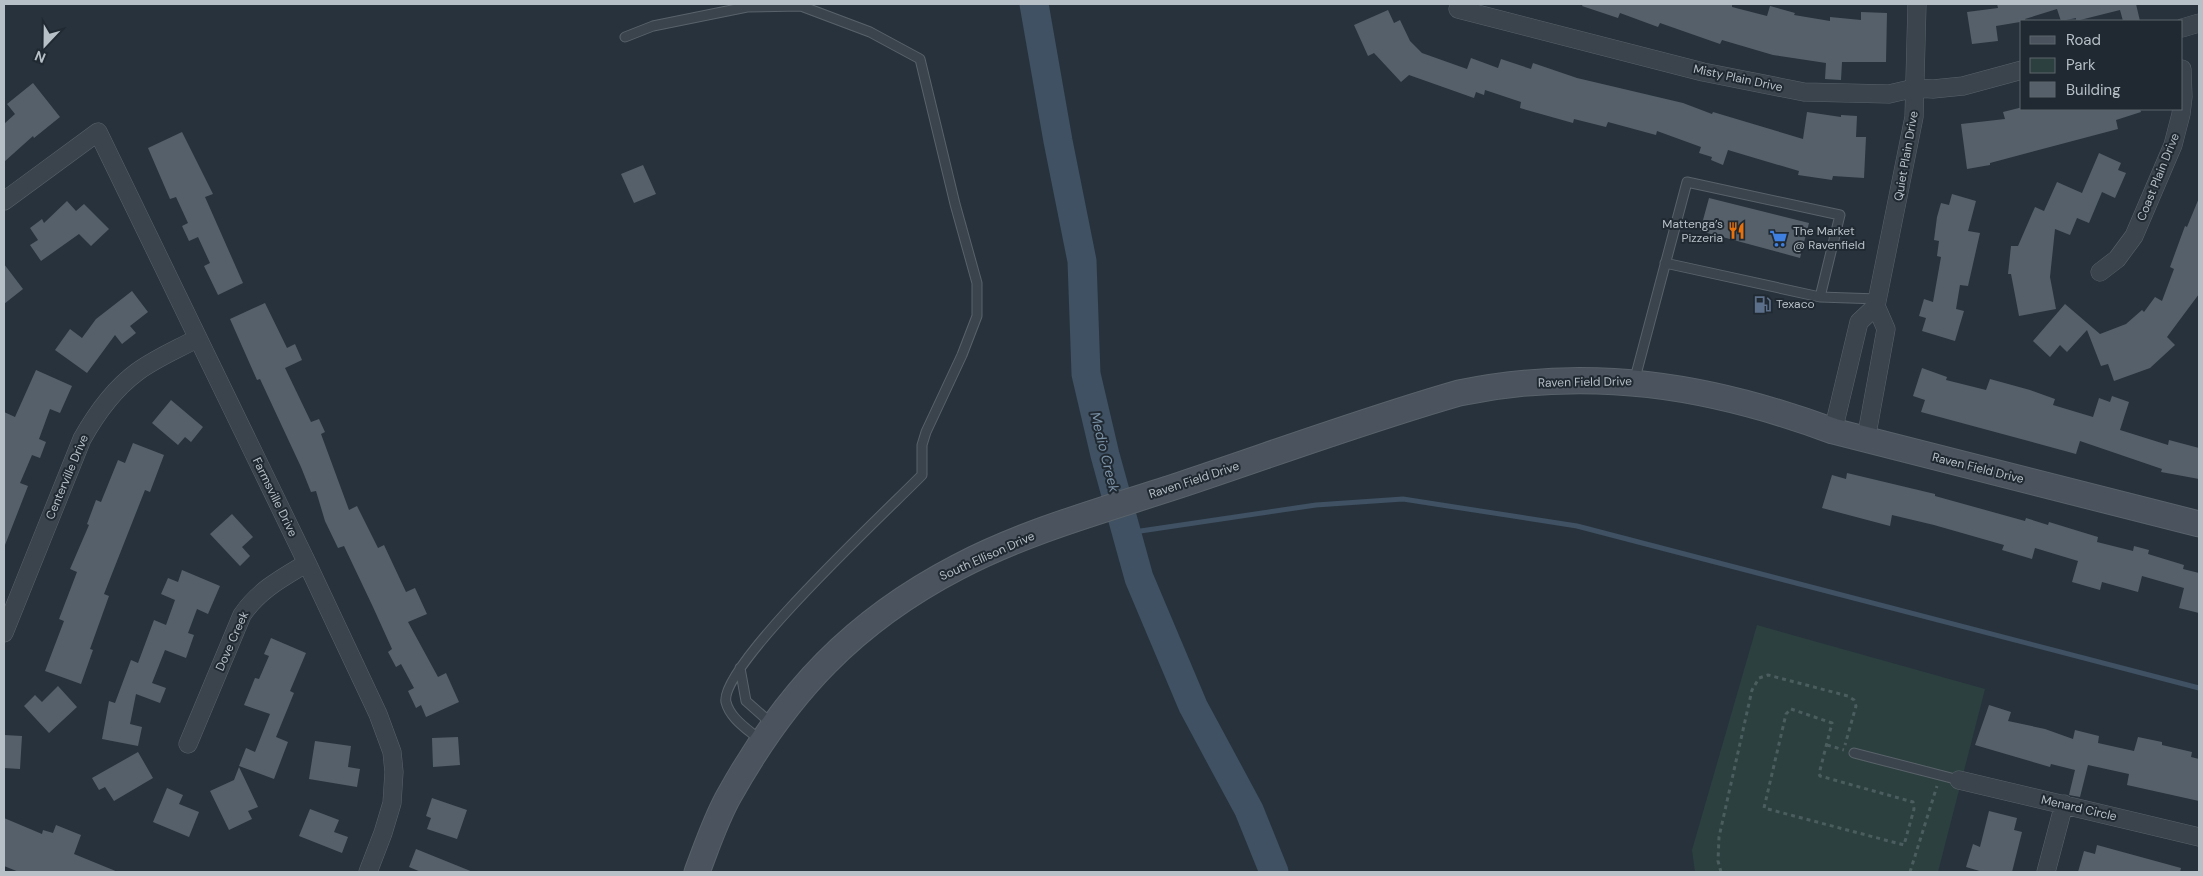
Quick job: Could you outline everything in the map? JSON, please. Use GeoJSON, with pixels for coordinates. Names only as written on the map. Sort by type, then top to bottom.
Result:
{"type":"FeatureCollection","features":[{"type":"Feature","properties":{"kind":"street","name":"Quiet Plain Drive"},"geometry":{"type":"LineString","coordinates":[[1877,303],[1914,117],[1917,4]]}},
{"type":"Feature","properties":{"kind":"street","name":"Misty Plain Drive"},"geometry":{"type":"LineString","coordinates":[[1458,9],[1703,72],[1804,92],[1888,94],[1916,88],[1933,89],[1963,86],[2020,71]]}},
{"type":"Feature","properties":{"kind":"street"},"geometry":{"type":"LineString","coordinates":[[2183,28],[2199,23]]}},
{"type":"Feature","properties":{"kind":"street","name":"Coast Plain Drive"},"geometry":{"type":"LineString","coordinates":[[2100,272],[2117,259],[2134,236],[2173,145],[2181,110]]}},
{"type":"Feature","properties":{"kind":"street","name":"Farmsville Drive"},"geometry":{"type":"LineString","coordinates":[[4,201],[98,132],[307,563],[378,714],[392,752],[394,772],[392,803],[368,872]]}},
{"type":"Feature","properties":{"kind":"street"},"geometry":{"type":"LineString","coordinates":[[1833,431],[1859,322],[1877,303],[1886,329],[1866,439]]}},
{"type":"Feature","properties":{"kind":"street","name":"Centerville Drive"},"geometry":{"type":"LineString","coordinates":[[4,634],[90,423],[112,394],[137,372],[198,338]]}},
{"type":"Feature","properties":{"kind":"street","name":"Raven Field Drive"},"geometry":{"type":"LineString","coordinates":[[1063,523],[1427,402],[1486,388],[1585,380],[1634,382],[1715,394],[1792,416],[1833,431],[2199,524]]}},
{"type":"Feature","properties":{"kind":"street","name":"South Ellison Drive"},"geometry":{"type":"LineString","coordinates":[[697,872],[728,796],[767,733],[796,694],[828,658],[873,620],[922,587],[960,566],[1063,523]]}},
{"type":"Feature","properties":{"kind":"street","name":"Dove Creek"},"geometry":{"type":"LineString","coordinates":[[188,744],[242,615],[264,589],[307,563]]}},
{"type":"Feature","properties":{"kind":"street","name":"Menard Circle"},"geometry":{"type":"LineString","coordinates":[[1959,780],[2199,837]]}},
{"type":"Feature","properties":{"kind":"street"},"geometry":{"type":"LineString","coordinates":[[2046,872],[2064,804]]}},
{"type":"Feature","properties":{"kind":"lane"},"geometry":{"type":"LineString","coordinates":[[625,37],[653,26],[747,7],[801,6],[870,32],[920,59],[955,204],[977,283],[977,316],[962,355],[926,432],[922,445],[922,475],[778,620],[740,668],[729,686],[726,701],[733,716],[767,733]]}},
{"type":"Feature","properties":{"kind":"lane"},"geometry":{"type":"LineString","coordinates":[[1634,382],[1686,182],[1840,214],[1820,297]]}},
{"type":"Feature","properties":{"kind":"lane"},"geometry":{"type":"LineString","coordinates":[[1665,263],[1820,297],[1877,303]]}},
{"type":"Feature","properties":{"kind":"lane"},"geometry":{"type":"LineString","coordinates":[[740,668],[746,701],[767,733]]}},
{"type":"Feature","properties":{"kind":"lane"},"geometry":{"type":"LineString","coordinates":[[1854,753],[1959,780]]}},
{"type":"Feature","properties":{"kind":"path"},"geometry":{"type":"LineString","coordinates":[[1721,872],[1718,861],[1719,836],[1752,690],[1759,678],[1768,675],[1848,696],[1854,700],[1856,706],[1843,750]]}},
{"type":"Feature","properties":{"kind":"path"},"geometry":{"type":"LineString","coordinates":[[1792,709],[1830,720],[1832,726],[1827,745],[1820,776],[1913,802],[1914,809],[1904,845],[1764,808],[1788,711],[1792,709]]}},
{"type":"Feature","properties":{"kind":"path"},"geometry":{"type":"LineString","coordinates":[[1827,745],[1854,753]]}},
{"type":"Feature","properties":{"kind":"path"},"geometry":{"type":"LineString","coordinates":[[1910,872],[1940,776]]}},
{"type":"Feature","properties":{"kind":"green space"},"geometry":{"type":"Polygon","coordinates":[[[1757,625],[1985,689],[1938,872],[1695,872],[1692,850],[1757,625]]]}},
{"type":"Feature","properties":{"kind":"building"},"geometry":{"type":"Polygon","coordinates":[[[1583,4],[1732,4],[1732,7],[1767,16],[1770,6],[1795,13],[1794,15],[1830,21],[1830,17],[1861,20],[1861,12],[1887,13],[1886,62],[1842,62],[1841,80],[1825,79],[1826,63],[1773,55],[1722,40],[1720,44],[1660,23],[1658,27],[1620,13],[1618,18],[1582,6],[1583,4]]]}},
{"type":"Feature","properties":{"kind":"building"},"geometry":{"type":"Polygon","coordinates":[[[1997,4],[2136,4],[2140,20],[2123,20],[2120,10],[2080,20],[2076,20],[2076,18],[2061,20],[2057,9],[2026,20],[2020,20],[2020,22],[1996,26],[1998,41],[1972,44],[1967,12],[1998,8],[1997,4]]]}},
{"type":"Feature","properties":{"kind":"building"},"geometry":{"type":"Polygon","coordinates":[[[1388,10],[1394,23],[1400,20],[1410,41],[1422,53],[1467,69],[1471,58],[1498,68],[1501,59],[1531,69],[1533,63],[1577,78],[1683,103],[1712,114],[1713,112],[1803,139],[1807,112],[1841,117],[1841,115],[1857,116],[1856,137],[1866,137],[1864,178],[1833,176],[1832,180],[1798,175],[1799,171],[1728,150],[1723,165],[1711,160],[1712,157],[1699,153],[1701,147],[1657,131],[1656,135],[1608,122],[1606,127],[1574,119],[1573,123],[1520,108],[1521,102],[1485,90],[1484,95],[1476,92],[1474,98],[1409,75],[1401,82],[1374,53],[1368,56],[1354,25],[1388,10]]]}},
{"type":"Feature","properties":{"kind":"building"},"geometry":{"type":"Polygon","coordinates":[[[33,83],[60,117],[34,138],[33,136],[4,162],[4,124],[15,114],[7,104],[33,83]]]}},
{"type":"Feature","properties":{"kind":"building"},"geometry":{"type":"Polygon","coordinates":[[[2019,108],[2020,110],[2140,110],[2141,112],[2116,120],[2118,129],[1990,163],[1990,165],[1967,169],[1961,124],[2005,119],[2003,112],[2019,108]]]}},
{"type":"Feature","properties":{"kind":"building"},"geometry":{"type":"Polygon","coordinates":[[[182,132],[213,194],[205,197],[243,283],[218,295],[204,266],[210,263],[198,237],[189,241],[182,226],[188,223],[176,197],[170,199],[148,148],[182,132]]]}},
{"type":"Feature","properties":{"kind":"building"},"geometry":{"type":"Polygon","coordinates":[[[2099,153],[2121,163],[2118,170],[2126,173],[2115,198],[2102,192],[2089,223],[2077,218],[2070,235],[2055,229],[2050,277],[2056,309],[2019,316],[2011,274],[2008,274],[2011,246],[2018,246],[2035,207],[2044,211],[2057,182],[2082,193],[2099,153]]]}},
{"type":"Feature","properties":{"kind":"building"},"geometry":{"type":"Polygon","coordinates":[[[643,165],[656,194],[634,203],[621,174],[643,165]]]}},
{"type":"Feature","properties":{"kind":"building"},"geometry":{"type":"Polygon","coordinates":[[[1952,194],[1976,201],[1968,231],[1980,233],[1968,286],[1960,285],[1956,309],[1964,311],[1955,341],[1922,331],[1926,318],[1919,316],[1924,299],[1933,302],[1941,257],[1937,256],[1939,241],[1934,240],[1937,217],[1941,203],[1949,205],[1952,194]]]}},
{"type":"Feature","properties":{"kind":"building"},"geometry":{"type":"Polygon","coordinates":[[[1709,198],[1809,223],[1800,258],[1700,231],[1709,198]]]}},
{"type":"Feature","properties":{"kind":"building"},"geometry":{"type":"Polygon","coordinates":[[[2199,198],[2199,294],[2167,337],[2175,345],[2150,368],[2114,381],[2108,364],[2101,366],[2087,330],[2067,352],[2060,345],[2050,357],[2033,341],[2065,304],[2100,334],[2126,324],[2142,310],[2144,312],[2155,297],[2162,301],[2174,269],[2170,267],[2185,226],[2187,227],[2199,198]]]}},
{"type":"Feature","properties":{"kind":"building"},"geometry":{"type":"Polygon","coordinates":[[[67,201],[76,211],[84,204],[109,229],[91,246],[79,234],[41,261],[30,245],[38,240],[30,228],[42,219],[44,223],[67,201]]]}},
{"type":"Feature","properties":{"kind":"building"},"geometry":{"type":"Polygon","coordinates":[[[4,264],[23,289],[4,304],[4,264]]]}},
{"type":"Feature","properties":{"kind":"building"},"geometry":{"type":"Polygon","coordinates":[[[132,291],[148,312],[130,326],[136,333],[122,344],[115,335],[87,373],[55,350],[70,329],[82,338],[96,319],[132,291]]]}},
{"type":"Feature","properties":{"kind":"building"},"geometry":{"type":"Polygon","coordinates":[[[265,303],[287,348],[295,344],[302,360],[285,368],[311,422],[319,419],[325,432],[321,434],[349,510],[357,506],[378,548],[384,545],[406,592],[415,588],[427,614],[408,622],[438,677],[446,673],[459,702],[426,717],[421,705],[416,708],[408,691],[414,688],[401,664],[396,667],[388,652],[392,649],[373,607],[344,546],[338,548],[325,521],[316,491],[311,492],[260,379],[257,380],[230,319],[265,303]]]}},
{"type":"Feature","properties":{"kind":"building"},"geometry":{"type":"Polygon","coordinates":[[[1922,368],[1947,377],[1946,380],[1986,390],[1990,379],[2030,390],[2055,399],[2053,405],[2093,417],[2099,398],[2110,402],[2112,396],[2129,402],[2120,430],[2168,445],[2169,440],[2199,448],[2199,479],[2161,472],[2162,469],[2080,441],[2076,454],[1921,412],[1925,400],[1913,396],[1922,368]]]}},
{"type":"Feature","properties":{"kind":"building"},"geometry":{"type":"Polygon","coordinates":[[[36,370],[72,386],[60,413],[50,409],[39,439],[46,442],[40,458],[32,455],[20,483],[28,486],[5,545],[4,412],[15,417],[36,370]]]}},
{"type":"Feature","properties":{"kind":"building"},"geometry":{"type":"Polygon","coordinates":[[[171,400],[203,427],[191,442],[185,437],[178,445],[152,423],[171,400]]]}},
{"type":"Feature","properties":{"kind":"building"},"geometry":{"type":"Polygon","coordinates":[[[133,443],[164,455],[150,492],[145,490],[104,594],[109,596],[90,649],[93,650],[81,684],[45,671],[64,621],[59,619],[77,572],[70,569],[89,525],[87,524],[96,500],[101,502],[118,460],[125,463],[133,443]]]}},
{"type":"Feature","properties":{"kind":"building"},"geometry":{"type":"Polygon","coordinates":[[[1847,473],[1935,494],[1935,496],[2025,521],[2026,518],[2048,525],[2049,522],[2098,537],[2097,542],[2133,551],[2134,546],[2149,550],[2148,554],[2184,565],[2183,569],[2199,573],[2199,613],[2179,608],[2184,588],[2142,576],[2138,592],[2102,582],[2100,590],[2072,582],[2078,561],[2035,548],[2032,559],[2002,550],[2004,545],[1934,525],[1892,515],[1890,526],[1822,508],[1832,475],[1846,479],[1847,473]]]}},
{"type":"Feature","properties":{"kind":"building"},"geometry":{"type":"Polygon","coordinates":[[[232,514],[253,537],[242,547],[250,556],[240,566],[210,534],[232,514]]]}},
{"type":"Feature","properties":{"kind":"building"},"geometry":{"type":"Polygon","coordinates":[[[182,570],[220,586],[208,614],[197,609],[188,633],[194,635],[186,658],[165,650],[152,683],[166,688],[160,703],[136,694],[130,724],[142,727],[138,746],[102,739],[109,701],[115,703],[131,660],[138,663],[154,620],[166,625],[175,600],[161,594],[168,578],[178,582],[182,570]]]}},
{"type":"Feature","properties":{"kind":"building"},"geometry":{"type":"Polygon","coordinates":[[[271,638],[306,653],[290,691],[294,693],[276,737],[288,742],[274,779],[239,766],[246,748],[255,752],[270,714],[244,705],[255,678],[259,679],[269,656],[264,654],[271,638]]]}},
{"type":"Feature","properties":{"kind":"building"},"geometry":{"type":"Polygon","coordinates":[[[58,686],[77,707],[49,733],[24,706],[35,695],[42,702],[58,686]]]}},
{"type":"Feature","properties":{"kind":"building"},"geometry":{"type":"Polygon","coordinates":[[[1989,705],[2011,712],[2008,721],[2045,729],[2073,739],[2075,730],[2099,736],[2098,743],[2134,751],[2138,737],[2162,742],[2162,745],[2192,752],[2191,757],[2199,759],[2199,801],[2127,785],[2129,774],[2088,765],[2080,797],[2069,795],[2075,770],[2051,764],[2050,767],[1975,745],[1989,705]]]}},
{"type":"Feature","properties":{"kind":"building"},"geometry":{"type":"Polygon","coordinates":[[[4,735],[22,736],[20,769],[4,768],[4,735]]]}},
{"type":"Feature","properties":{"kind":"building"},"geometry":{"type":"Polygon","coordinates":[[[458,737],[460,765],[433,767],[432,738],[458,737]]]}},
{"type":"Feature","properties":{"kind":"building"},"geometry":{"type":"Polygon","coordinates":[[[315,741],[351,746],[348,767],[360,769],[357,787],[309,779],[315,741]]]}},
{"type":"Feature","properties":{"kind":"building"},"geometry":{"type":"Polygon","coordinates":[[[138,752],[153,778],[114,801],[105,787],[99,790],[92,778],[138,752]]]}},
{"type":"Feature","properties":{"kind":"building"},"geometry":{"type":"Polygon","coordinates":[[[239,767],[258,807],[248,811],[252,819],[229,830],[210,791],[234,780],[239,767]]]}},
{"type":"Feature","properties":{"kind":"building"},"geometry":{"type":"Polygon","coordinates":[[[167,788],[183,795],[179,804],[199,812],[189,837],[153,822],[167,788]]]}},
{"type":"Feature","properties":{"kind":"building"},"geometry":{"type":"Polygon","coordinates":[[[432,798],[467,810],[457,839],[427,829],[431,818],[426,816],[432,798]]]}},
{"type":"Feature","properties":{"kind":"building"},"geometry":{"type":"Polygon","coordinates":[[[310,809],[339,820],[334,832],[348,837],[342,853],[299,836],[310,809]]]}},
{"type":"Feature","properties":{"kind":"building"},"geometry":{"type":"Polygon","coordinates":[[[1989,811],[2017,818],[2014,830],[2022,832],[2012,872],[1983,872],[1966,867],[1973,844],[1980,847],[1989,811]]]}},
{"type":"Feature","properties":{"kind":"building"},"geometry":{"type":"Polygon","coordinates":[[[4,818],[42,834],[43,830],[53,833],[56,825],[81,835],[74,854],[118,872],[19,872],[4,866],[4,818]]]}},
{"type":"Feature","properties":{"kind":"building"},"geometry":{"type":"Polygon","coordinates":[[[2097,845],[2181,868],[2180,872],[2078,872],[2084,851],[2095,854],[2097,845]]]}},
{"type":"Feature","properties":{"kind":"building"},"geometry":{"type":"Polygon","coordinates":[[[416,849],[473,872],[421,872],[409,867],[416,849]]]}},
{"type":"Feature","properties":{"kind":"waterway","name":"Medio Creek"},"geometry":{"type":"LineString","coordinates":[[1034,4],[1058,141],[1082,261],[1086,374],[1105,455],[1139,578],[1193,706],[1249,810],[1274,872]]}},
{"type":"Feature","properties":{"kind":"waterway"},"geometry":{"type":"LineString","coordinates":[[1127,533],[1316,505],[1403,499],[1577,526],[2199,688]]}},
{"type":"Feature","properties":{"kind":"place","name":"Mattenga’s Pizzeria"},"geometry":{"type":"Point","coordinates":[1737,231]}},
{"type":"Feature","properties":{"kind":"place","name":"The Market @ Ravenfield"},"geometry":{"type":"Point","coordinates":[1779,238]}},
{"type":"Feature","properties":{"kind":"place","name":"Texaco"},"geometry":{"type":"Point","coordinates":[1762,304]}}]}
